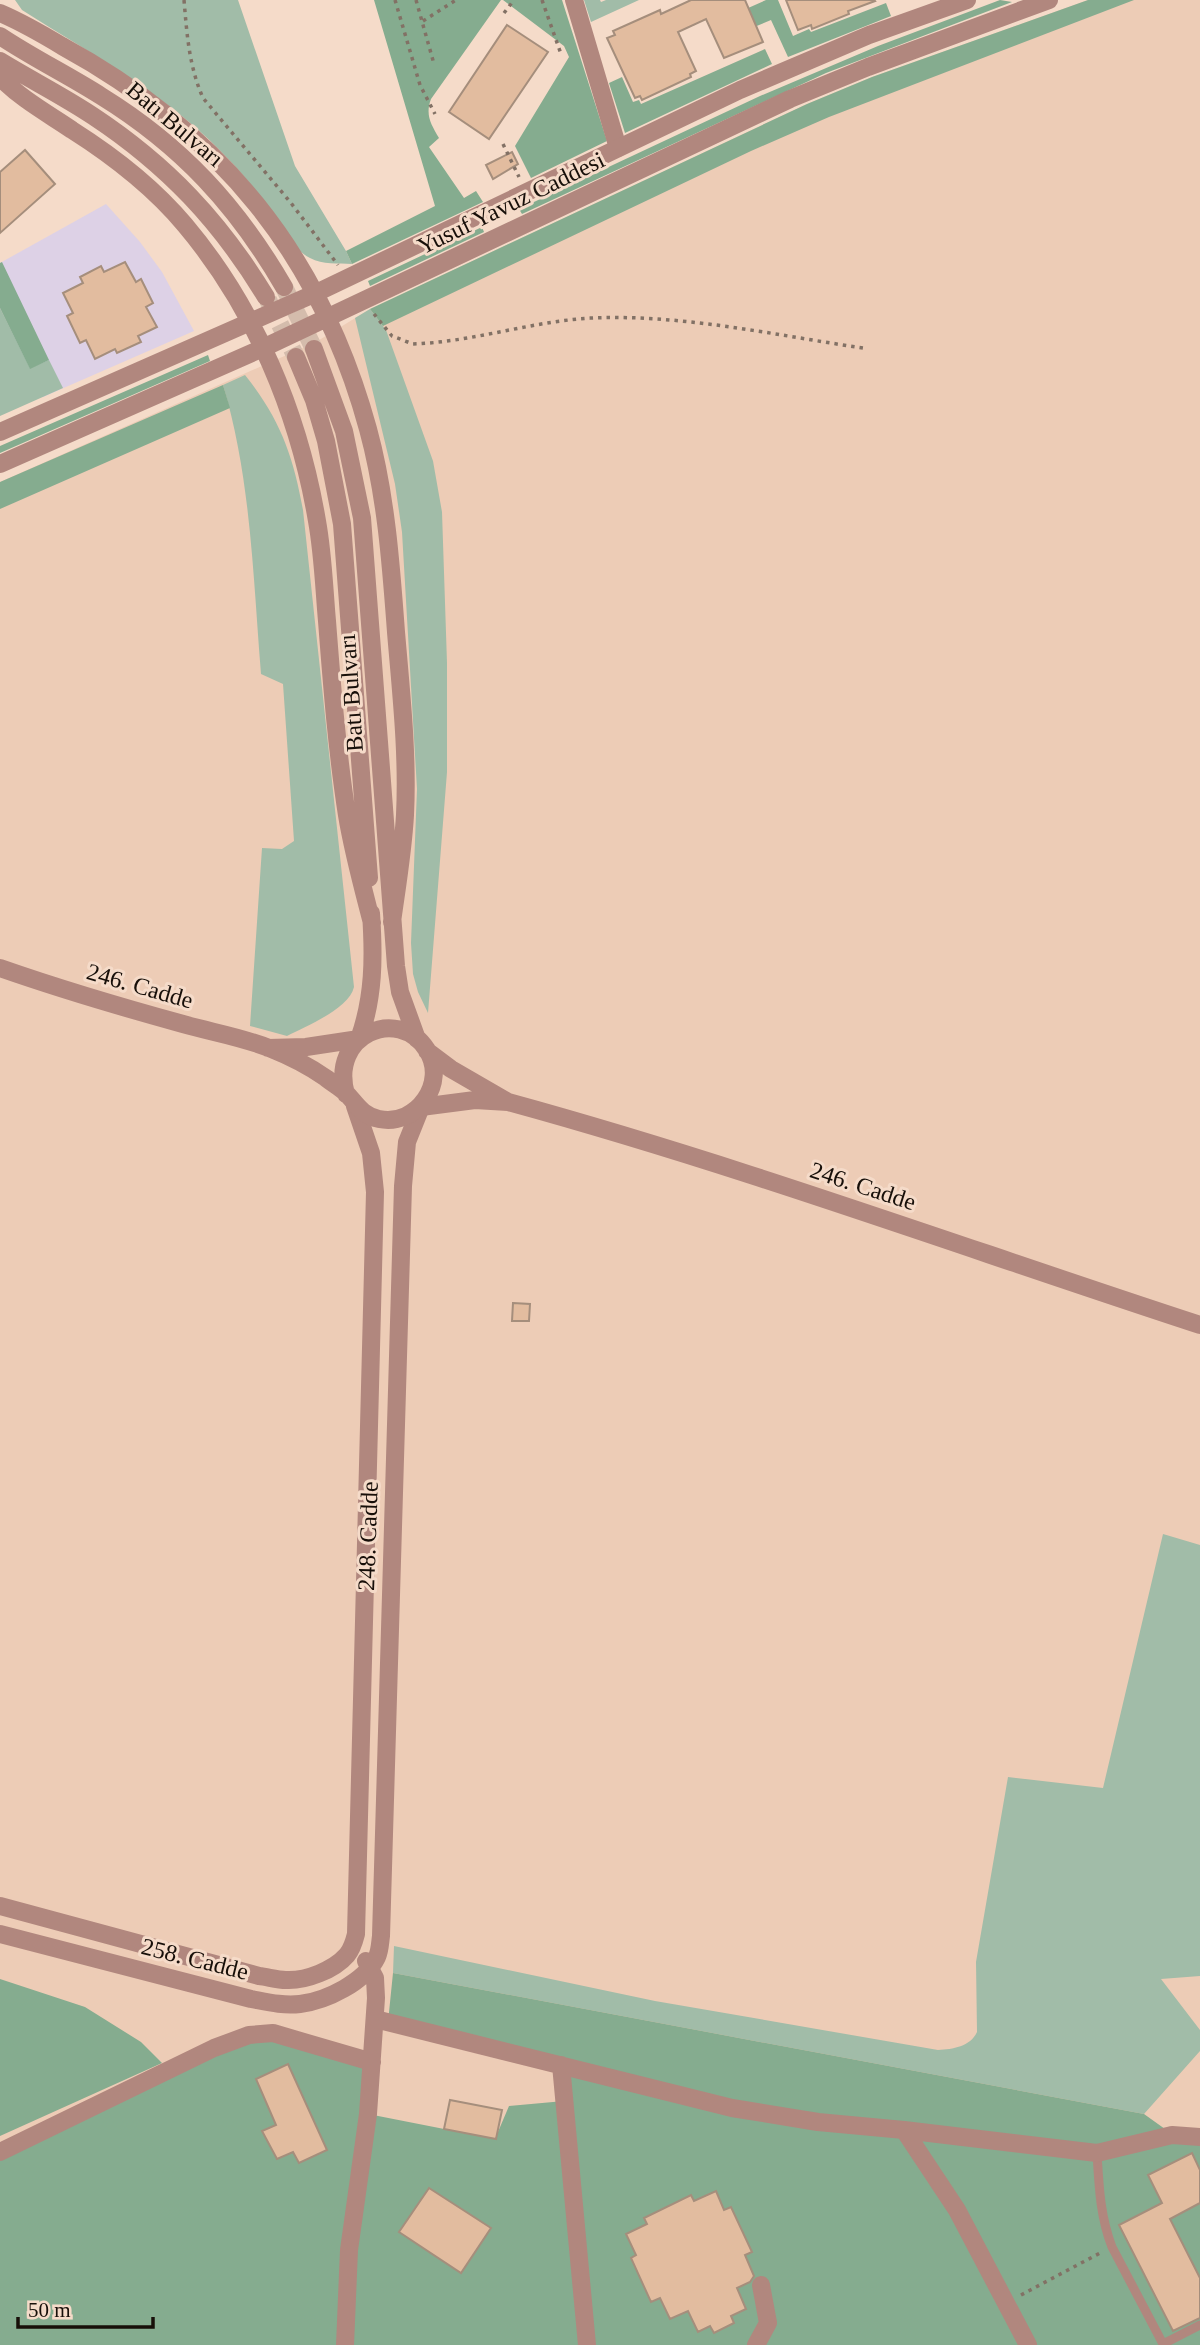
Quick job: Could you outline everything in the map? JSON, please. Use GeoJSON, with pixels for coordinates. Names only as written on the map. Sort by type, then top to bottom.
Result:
{"type":"FeatureCollection","features":[{"type":"Feature","properties":{"kind":"street"},"geometry":{"type":"LineString","coordinates":[[574,0],[618,148]]}},
{"type":"Feature","properties":{"kind":"street","name":"Yusuf Yavuz Caddesi"},"geometry":{"type":"LineString","coordinates":[[0,432],[251,323],[809,60],[967,0]]}},
{"type":"Feature","properties":{"kind":"street","name":"Yusuf Yavuz Caddesi"},"geometry":{"type":"LineString","coordinates":[[0,464],[263,348],[790,99],[1028,4],[1049,0]]}},
{"type":"Feature","properties":{"kind":"street"},"geometry":{"type":"LineString","coordinates":[[0,13],[108,72],[163,111],[228,170],[290,249],[316,293],[347,364],[368,430],[385,512],[390,555],[405,774],[401,859],[392,922]]}},
{"type":"Feature","properties":{"kind":"street","name":"Batı Bulvarı"},"geometry":{"type":"LineString","coordinates":[[0,36],[103,97],[137,120],[185,159],[243,222],[284,288]]}},
{"type":"Feature","properties":{"kind":"street","name":"Batı Bulvarı"},"geometry":{"type":"LineString","coordinates":[[0,61],[92,115],[159,166],[201,206],[225,235],[266,297]]}},
{"type":"Feature","properties":{"kind":"street"},"geometry":{"type":"LineString","coordinates":[[0,77],[23,98],[96,145],[157,195],[184,223],[208,254],[251,323],[263,348],[295,427],[313,498],[323,565],[338,747],[347,816],[372,923]]}},
{"type":"Feature","properties":{"kind":"street"},"geometry":{"type":"LineString","coordinates":[[495,207],[508,232]]}},
{"type":"Feature","properties":{"kind":"street","name":"Batı Bulvarı"},"geometry":{"type":"LineString","coordinates":[[314,349],[344,431],[362,518],[392,922],[400,992],[422,1045]]}},
{"type":"Feature","properties":{"kind":"street","name":"Batı Bulvarı"},"geometry":{"type":"LineString","coordinates":[[296,358],[314,400],[326,441],[342,524],[374,963],[367,1016],[359,1039]]}},
{"type":"Feature","properties":{"kind":"street","name":"246. Cadde"},"geometry":{"type":"LineString","coordinates":[[0,968],[101,1001],[268,1048],[305,1065],[351,1100]]}},
{"type":"Feature","properties":{"kind":"street"},"geometry":{"type":"LineString","coordinates":[[388,1028],[403,1031],[422,1045],[433,1065],[433,1081],[429,1095],[421,1107],[395,1120],[380,1119],[366,1115],[351,1100],[342,1080],[343,1066],[348,1051],[359,1039],[372,1031],[388,1028]]}},
{"type":"Feature","properties":{"kind":"street","name":"246. Cadde"},"geometry":{"type":"LineString","coordinates":[[268,1048],[306,1047],[359,1039]]}},
{"type":"Feature","properties":{"kind":"street","name":"246. Cadde"},"geometry":{"type":"LineString","coordinates":[[422,1045],[451,1069],[508,1102],[911,1227],[1200,1325]]}},
{"type":"Feature","properties":{"kind":"street","name":"248. Cadde"},"geometry":{"type":"LineString","coordinates":[[351,1100],[371,1153],[375,1192],[356,1934],[353,1947]]}},
{"type":"Feature","properties":{"kind":"street","name":"246. Cadde"},"geometry":{"type":"LineString","coordinates":[[421,1107],[475,1100],[508,1102]]}},
{"type":"Feature","properties":{"kind":"street","name":"248. Cadde"},"geometry":{"type":"LineString","coordinates":[[371,1966],[377,1957],[381,1936],[403,1186],[407,1142],[421,1107]]}},
{"type":"Feature","properties":{"kind":"street","name":"258. Cadde"},"geometry":{"type":"LineString","coordinates":[[0,1906],[259,1976],[288,1980],[301,1979],[327,1969],[347,1955],[353,1947]]}},
{"type":"Feature","properties":{"kind":"street","name":"258. Cadde"},"geometry":{"type":"LineString","coordinates":[[0,1934],[284,2005],[315,2001],[331,1994],[371,1966]]}},
{"type":"Feature","properties":{"kind":"street"},"geometry":{"type":"LineString","coordinates":[[345,2345],[349,2250],[368,2114],[376,1991],[371,1966],[353,1947]]}},
{"type":"Feature","properties":{"kind":"street"},"geometry":{"type":"LineString","coordinates":[[375,2019],[732,2108],[818,2122],[1097,2153],[1200,2127]]}},
{"type":"Feature","properties":{"kind":"street"},"geometry":{"type":"LineString","coordinates":[[0,2152],[214,2048],[249,2035],[274,2033],[372,2062]]}},
{"type":"Feature","properties":{"kind":"street"},"geometry":{"type":"LineString","coordinates":[[561,2065],[587,2345]]}},
{"type":"Feature","properties":{"kind":"street"},"geometry":{"type":"LineString","coordinates":[[904,2130],[957,2210],[1028,2345]]}},
{"type":"Feature","properties":{"kind":"street"},"geometry":{"type":"LineString","coordinates":[[1172,2134],[1200,2137]]}},
{"type":"Feature","properties":{"kind":"street"},"geometry":{"type":"LineString","coordinates":[[756,2345],[768,2323],[761,2285]]}},
{"type":"Feature","properties":{"kind":"lane"},"geometry":{"type":"LineString","coordinates":[[1097,2153],[1101,2217],[1112,2247],[1162,2345],[1200,2326]]}},
{"type":"Feature","properties":{"kind":"path"},"geometry":{"type":"LineString","coordinates":[[184,0],[189,53],[203,98],[291,203],[348,278]]}},
{"type":"Feature","properties":{"kind":"path"},"geometry":{"type":"LineString","coordinates":[[395,0],[422,90],[435,114]]}},
{"type":"Feature","properties":{"kind":"path"},"geometry":{"type":"LineString","coordinates":[[416,0],[434,64]]}},
{"type":"Feature","properties":{"kind":"path"},"geometry":{"type":"LineString","coordinates":[[422,22],[456,0]]}},
{"type":"Feature","properties":{"kind":"path"},"geometry":{"type":"LineString","coordinates":[[504,13],[514,0]]}},
{"type":"Feature","properties":{"kind":"path"},"geometry":{"type":"LineString","coordinates":[[542,0],[561,54]]}},
{"type":"Feature","properties":{"kind":"path"},"geometry":{"type":"LineString","coordinates":[[503,144],[522,183]]}},
{"type":"Feature","properties":{"kind":"path"},"geometry":{"type":"LineString","coordinates":[[366,300],[392,336],[413,344],[590,318],[630,317],[678,320],[863,348]]}},
{"type":"Feature","properties":{"kind":"path"},"geometry":{"type":"LineString","coordinates":[[1006,2303],[1112,2247]]}},
{"type":"Feature","properties":{"kind":"shaded area"},"geometry":{"type":"Polygon","coordinates":[[[1088,0],[1200,0],[1200,2345],[0,2345],[0,482],[316,342],[370,309],[807,104],[872,77],[1088,0]]]}},
{"type":"Feature","properties":{"kind":"shaded area"},"geometry":{"type":"Polygon","coordinates":[[[106,204],[162,272],[194,331],[43,397],[0,308],[0,263],[106,204]]]}},
{"type":"Feature","properties":{"kind":"green space"},"geometry":{"type":"Polygon","coordinates":[[[15,0],[238,0],[295,166],[352,264],[320,262],[304,254],[247,180],[210,140],[133,80],[22,10],[15,0]]]}},
{"type":"Feature","properties":{"kind":"green space"},"geometry":{"type":"Polygon","coordinates":[[[374,0],[501,0],[431,99],[429,110],[431,124],[439,138],[429,147],[464,198],[476,191],[483,202],[352,264],[346,251],[435,206],[374,0]]]}},
{"type":"Feature","properties":{"kind":"green space"},"geometry":{"type":"Polygon","coordinates":[[[503,0],[562,0],[607,141],[531,178],[515,146],[569,57],[564,46],[503,0]]]}},
{"type":"Feature","properties":{"kind":"green space"},"geometry":{"type":"Polygon","coordinates":[[[584,0],[601,2],[639,0],[591,22],[584,0]]]}},
{"type":"Feature","properties":{"kind":"green space"},"geometry":{"type":"Polygon","coordinates":[[[766,0],[778,0],[793,36],[809,29],[811,32],[886,3],[891,16],[788,57],[771,20],[720,41],[721,20],[766,0]]]}},
{"type":"Feature","properties":{"kind":"green space"},"geometry":{"type":"Polygon","coordinates":[[[1000,0],[1012,2],[826,73],[522,214],[519,209],[760,96],[878,46],[1000,0]]]}},
{"type":"Feature","properties":{"kind":"green space"},"geometry":{"type":"Polygon","coordinates":[[[1088,0],[1134,0],[829,117],[751,151],[383,326],[370,309],[807,104],[872,77],[1088,0]]]}},
{"type":"Feature","properties":{"kind":"green space"},"geometry":{"type":"Polygon","coordinates":[[[765,49],[772,64],[625,133],[609,83],[622,77],[633,102],[639,100],[641,104],[765,49]]]}},
{"type":"Feature","properties":{"kind":"green space"},"geometry":{"type":"Polygon","coordinates":[[[482,227],[484,232],[370,286],[368,281],[482,227]]]}},
{"type":"Feature","properties":{"kind":"green space"},"geometry":{"type":"Polygon","coordinates":[[[2,262],[49,360],[30,369],[0,308],[2,262]]]}},
{"type":"Feature","properties":{"kind":"green space"},"geometry":{"type":"Polygon","coordinates":[[[0,308],[30,368],[49,360],[63,388],[0,416],[0,308]]]}},
{"type":"Feature","properties":{"kind":"green space"},"geometry":{"type":"Polygon","coordinates":[[[370,309],[386,330],[433,461],[442,512],[447,772],[428,1013],[413,974],[411,943],[417,789],[402,532],[395,484],[355,318],[370,309]]]}},
{"type":"Feature","properties":{"kind":"green space"},"geometry":{"type":"Polygon","coordinates":[[[208,355],[210,361],[0,453],[0,446],[208,355]]]}},
{"type":"Feature","properties":{"kind":"green space"},"geometry":{"type":"Polygon","coordinates":[[[245,375],[267,407],[283,438],[295,472],[303,510],[354,987],[336,1010],[287,1036],[250,1026],[262,848],[282,849],[294,841],[283,684],[261,674],[245,492],[240,456],[223,385],[245,375]]]}},
{"type":"Feature","properties":{"kind":"green space"},"geometry":{"type":"Polygon","coordinates":[[[223,385],[230,408],[0,509],[0,482],[223,385]]]}},
{"type":"Feature","properties":{"kind":"green space"},"geometry":{"type":"Polygon","coordinates":[[[1163,1534],[1200,1545],[1200,1976],[1161,1979],[1200,2030],[1200,2051],[1144,2114],[393,1973],[394,1946],[655,2001],[938,2050],[966,2044],[977,2032],[976,1962],[1008,1777],[1103,1788],[1163,1534]]]}},
{"type":"Feature","properties":{"kind":"green space"},"geometry":{"type":"Polygon","coordinates":[[[393,1973],[1144,2114],[1172,2134],[1200,2137],[1200,2345],[0,2345],[0,2152],[249,2035],[372,2062],[368,2114],[495,2139],[509,2106],[564,2101],[561,2065],[388,2022],[393,1973]]]}},
{"type":"Feature","properties":{"kind":"green space"},"geometry":{"type":"Polygon","coordinates":[[[0,1979],[85,2007],[141,2042],[162,2063],[0,2136],[0,1979]]]}},
{"type":"Feature","properties":{"kind":"building"},"geometry":{"type":"Polygon","coordinates":[[[691,0],[745,0],[763,42],[724,58],[706,19],[678,32],[696,71],[690,74],[691,77],[642,100],[640,96],[635,98],[607,38],[615,35],[613,31],[660,10],[661,14],[691,0]]]}},
{"type":"Feature","properties":{"kind":"building"},"geometry":{"type":"Polygon","coordinates":[[[786,0],[875,1],[812,29],[811,25],[798,30],[786,0]]]}},
{"type":"Feature","properties":{"kind":"building"},"geometry":{"type":"Polygon","coordinates":[[[507,25],[548,52],[489,139],[449,112],[507,25]]]}},
{"type":"Feature","properties":{"kind":"building"},"geometry":{"type":"Polygon","coordinates":[[[25,150],[55,184],[0,233],[0,172],[25,150]]]}},
{"type":"Feature","properties":{"kind":"building"},"geometry":{"type":"Polygon","coordinates":[[[512,152],[518,164],[493,179],[486,165],[512,152]]]}},
{"type":"Feature","properties":{"kind":"building"},"geometry":{"type":"Polygon","coordinates":[[[125,262],[136,282],[141,279],[153,303],[146,307],[157,327],[138,336],[141,342],[117,353],[115,349],[95,359],[86,340],[80,343],[67,316],[73,313],[63,293],[83,283],[80,277],[101,266],[104,272],[125,262]]]}},
{"type":"Feature","properties":{"kind":"building"},"geometry":{"type":"Polygon","coordinates":[[[513,1303],[530,1304],[529,1321],[512,1321],[513,1303]]]}},
{"type":"Feature","properties":{"kind":"building"},"geometry":{"type":"Polygon","coordinates":[[[288,2064],[327,2150],[299,2163],[293,2152],[277,2159],[262,2131],[276,2125],[256,2079],[288,2064]]]}},
{"type":"Feature","properties":{"kind":"building"},"geometry":{"type":"Polygon","coordinates":[[[450,2100],[502,2110],[496,2139],[444,2129],[450,2100]]]}},
{"type":"Feature","properties":{"kind":"building"},"geometry":{"type":"Polygon","coordinates":[[[1192,2153],[1200,2170],[1200,2203],[1170,2219],[1200,2278],[1200,2318],[1173,2331],[1119,2225],[1162,2203],[1148,2175],[1192,2153]]]}},
{"type":"Feature","properties":{"kind":"building"},"geometry":{"type":"Polygon","coordinates":[[[429,2188],[491,2228],[461,2273],[399,2232],[429,2188]]]}},
{"type":"Feature","properties":{"kind":"building"},"geometry":{"type":"Polygon","coordinates":[[[716,2191],[724,2210],[731,2207],[752,2252],[745,2255],[754,2276],[750,2282],[737,2288],[746,2309],[731,2316],[734,2323],[714,2333],[710,2326],[698,2332],[688,2311],[670,2319],[660,2298],[651,2302],[631,2258],[636,2255],[626,2234],[647,2224],[644,2218],[691,2195],[694,2201],[716,2191]]]}},
{"type":"Feature","properties":{"kind":"tunnel"},"geometry":{"type":"LineString","coordinates":[[284,287],[314,349]]}},
{"type":"Feature","properties":{"kind":"tunnel"},"geometry":{"type":"LineString","coordinates":[[268,300],[296,357]]}}]}
